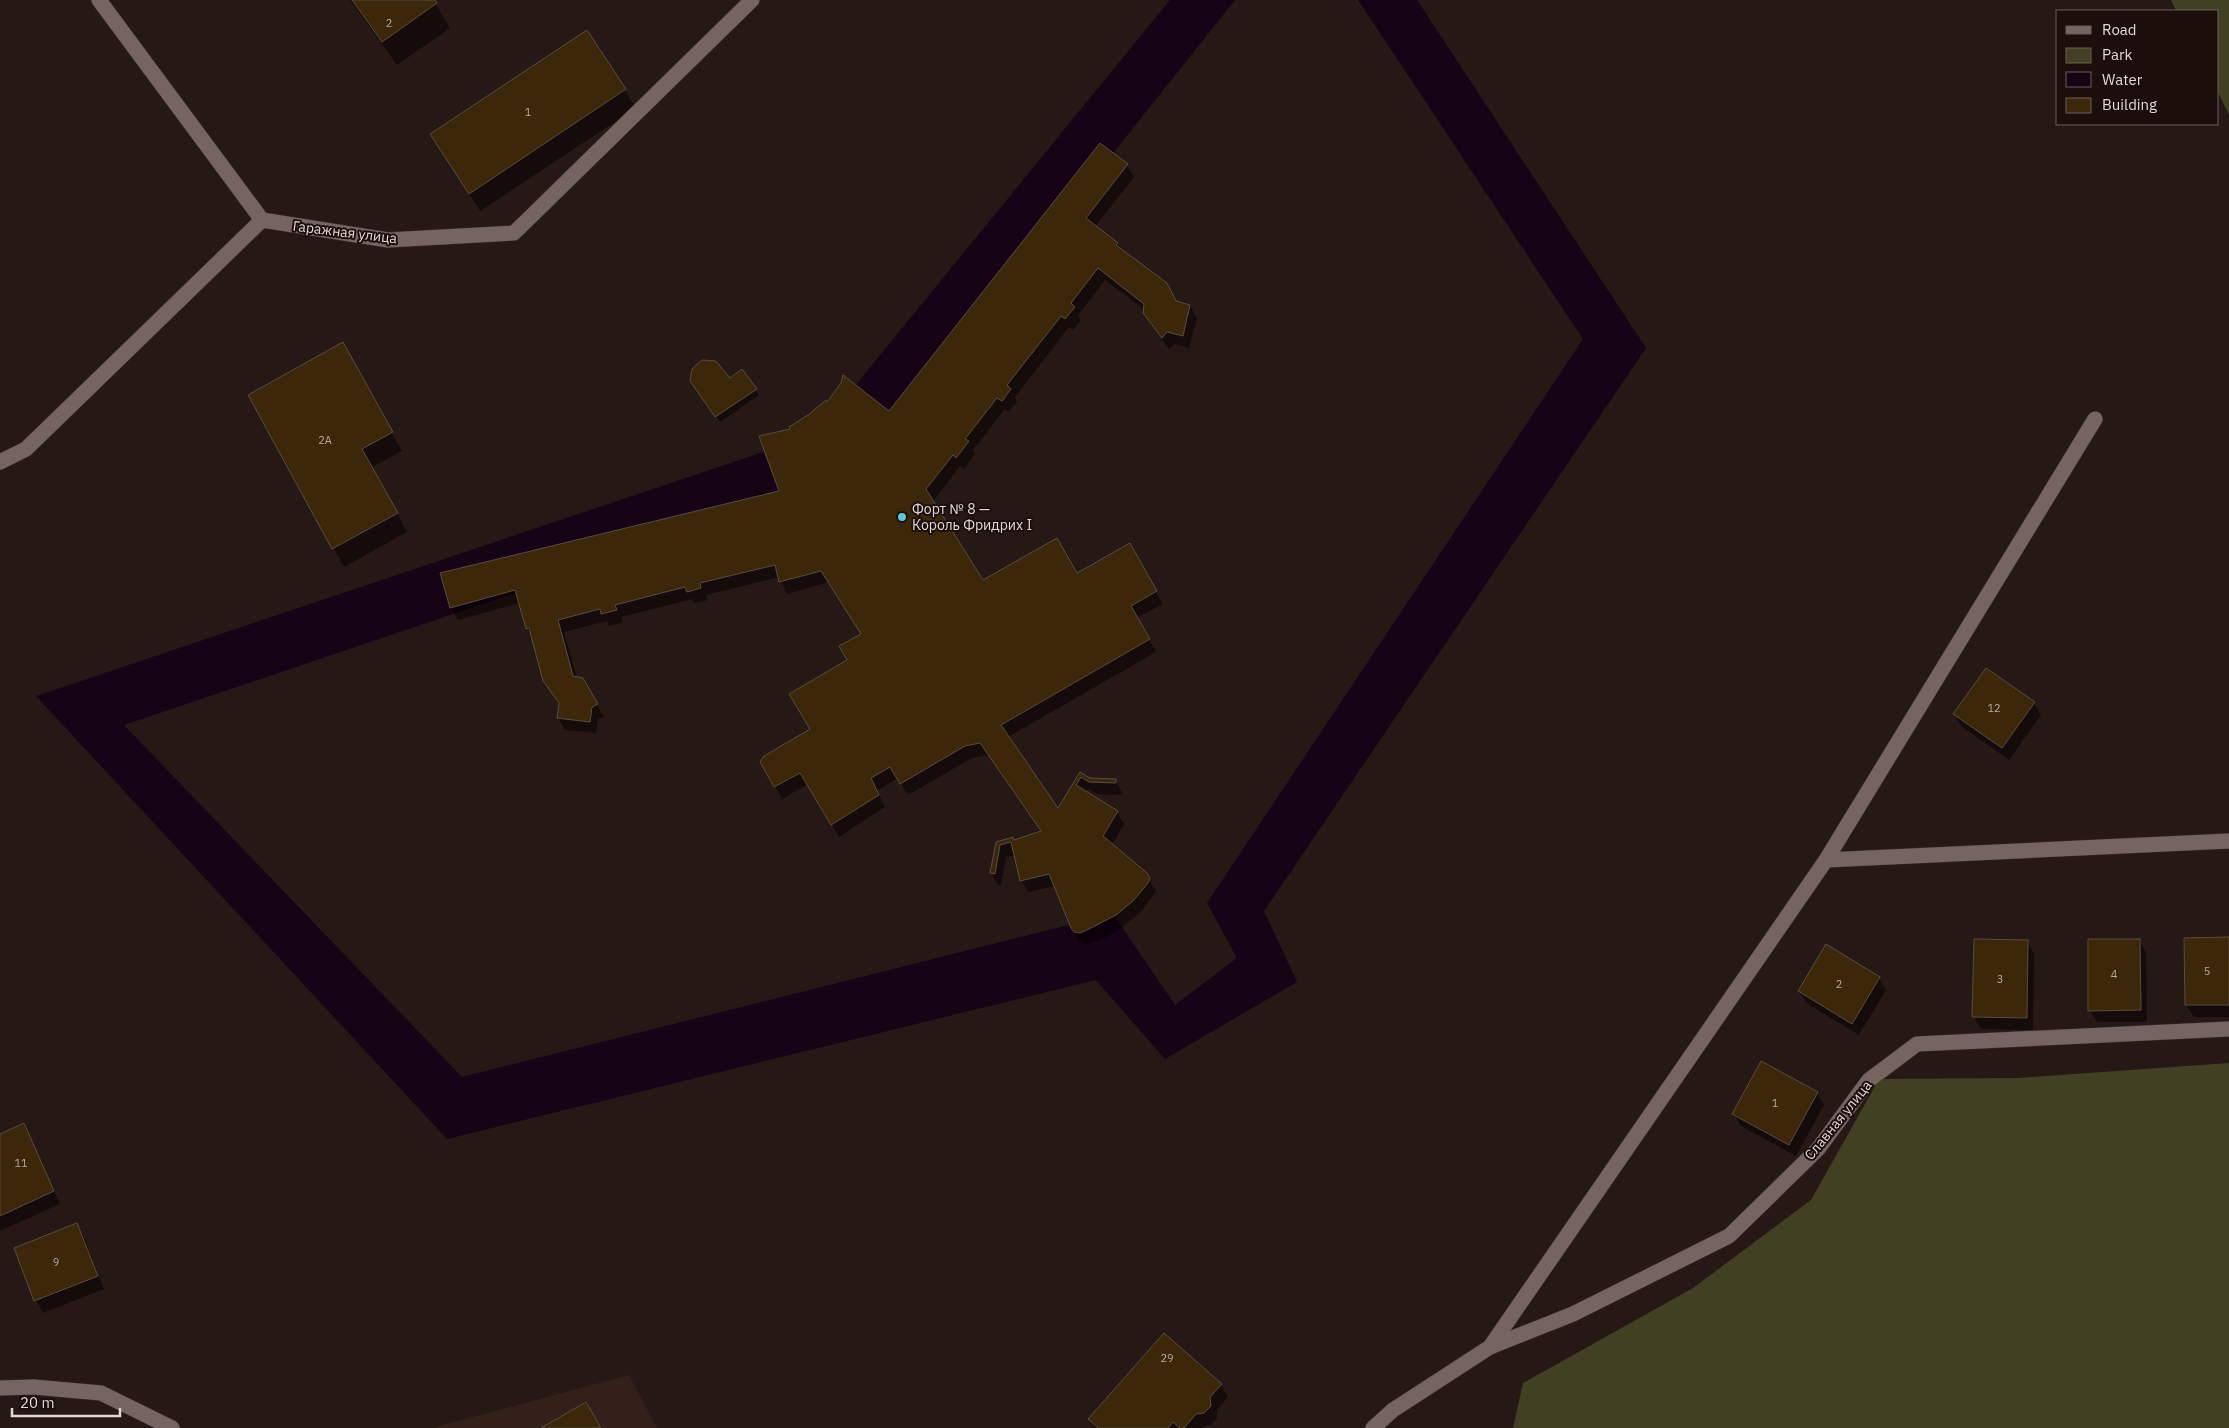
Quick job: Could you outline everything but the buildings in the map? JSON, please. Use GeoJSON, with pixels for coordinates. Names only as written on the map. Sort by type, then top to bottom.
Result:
{"type":"FeatureCollection","features":[{"type":"Feature","properties":{"kind":"street"},"geometry":{"type":"LineString","coordinates":[[0,462],[26,449],[262,220],[98,0]]}},
{"type":"Feature","properties":{"kind":"street","name":"Гаражная улица"},"geometry":{"type":"LineString","coordinates":[[262,220],[388,240],[514,233],[752,0]]}},
{"type":"Feature","properties":{"kind":"street"},"geometry":{"type":"LineString","coordinates":[[1373,1428],[1393,1410],[1490,1347],[1826,860],[2095,419]]}},
{"type":"Feature","properties":{"kind":"street"},"geometry":{"type":"LineString","coordinates":[[1826,860],[2229,841]]}},
{"type":"Feature","properties":{"kind":"street","name":"Славная улица"},"geometry":{"type":"LineString","coordinates":[[1490,1347],[1573,1314],[1729,1236],[1818,1149],[1869,1080],[1917,1044],[2229,1029]]}},
{"type":"Feature","properties":{"kind":"street"},"geometry":{"type":"LineString","coordinates":[[0,1388],[34,1387],[102,1393],[172,1428]]}},
{"type":"Feature","properties":{"kind":"shaded area"},"geometry":{"type":"Polygon","coordinates":[[[629,1375],[657,1428],[434,1428],[435,1427],[629,1375]]]}},
{"type":"Feature","properties":{"kind":"green space"},"geometry":{"type":"Polygon","coordinates":[[[2171,0],[2229,0],[2229,115],[2219,94],[2219,10],[2176,10],[2171,0]]]}},
{"type":"Feature","properties":{"kind":"green space"},"geometry":{"type":"Polygon","coordinates":[[[2229,1063],[2229,1428],[1513,1428],[1523,1383],[1693,1288],[1811,1200],[1879,1079],[2018,1078],[2229,1063]]]}},
{"type":"Feature","properties":{"kind":"water"},"geometry":{"type":"Polygon","coordinates":[[[1170,0],[1235,0],[894,428],[854,387],[1170,0]]]}},
{"type":"Feature","properties":{"kind":"water"},"geometry":{"type":"Polygon","coordinates":[[[1358,0],[1417,0],[1646,348],[1264,911],[1297,982],[1165,1059],[1096,980],[447,1139],[36,696],[763,452],[785,502],[124,725],[462,1077],[1113,914],[1175,1005],[1237,958],[1207,903],[1583,339],[1358,0]]]}},
{"type":"Feature","properties":{"kind":"place","name":"Форт № 8 — Король Фридрих I"},"geometry":{"type":"Point","coordinates":[902,517]}}]}
